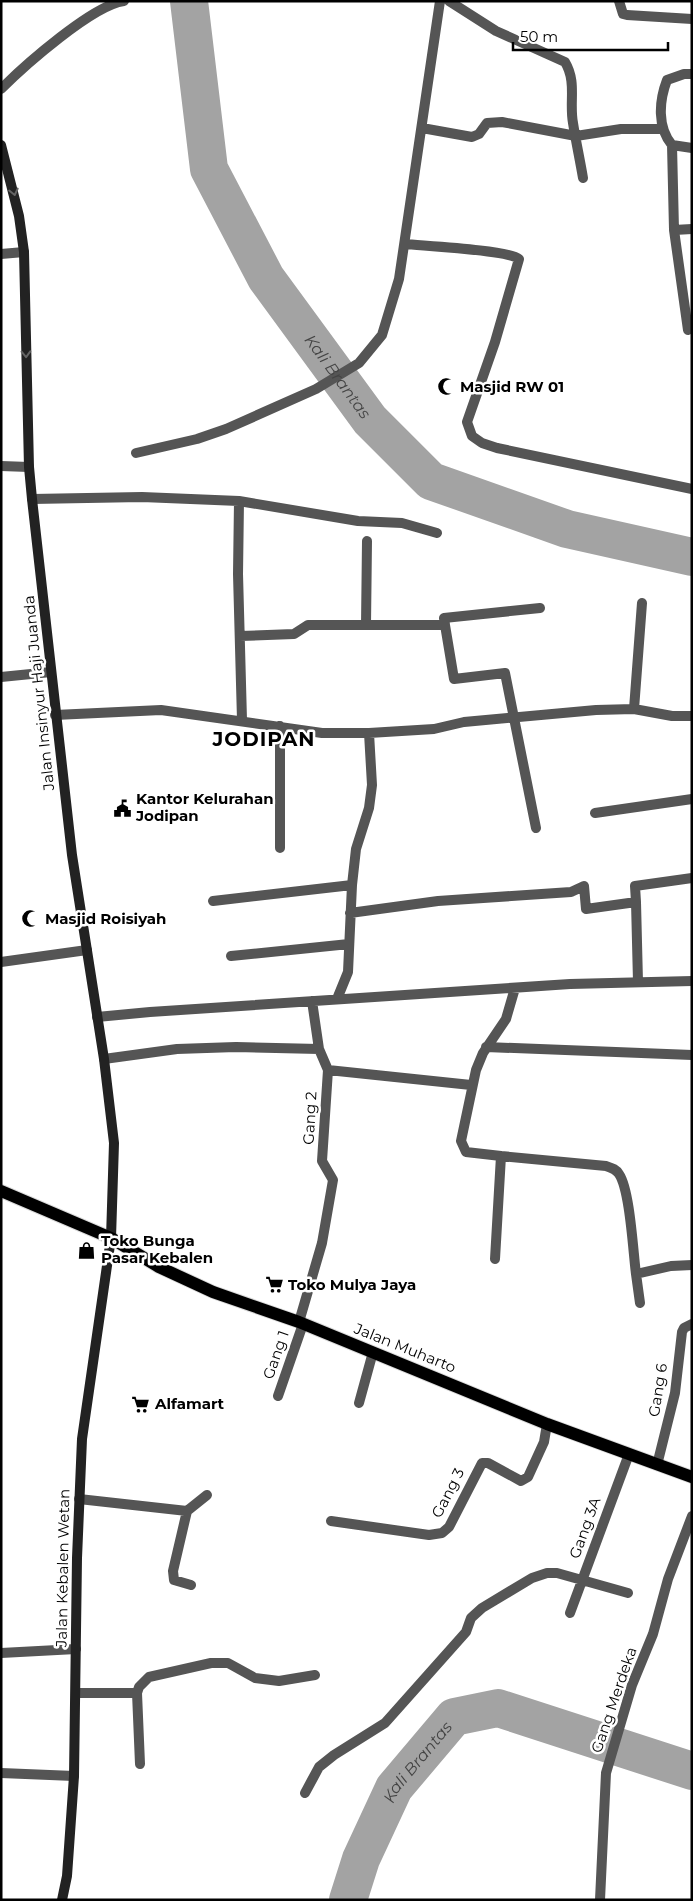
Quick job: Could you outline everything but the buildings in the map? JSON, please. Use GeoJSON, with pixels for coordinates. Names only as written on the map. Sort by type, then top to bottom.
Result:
{"type":"FeatureCollection","features":[{"type":"Feature","properties":{"kind":"main road","name":"Jalan Insinyur Haji Juanda"},"geometry":{"type":"LineString","coordinates":[[1,145],[19,216],[24,252],[29,467],[32,499],[72,855],[98,1017],[114,1143],[111,1238]]}},
{"type":"Feature","properties":{"kind":"main road","name":"Jalan Muharto"},"geometry":{"type":"LineString","coordinates":[[1,1191],[111,1238],[159,1267],[213,1292],[301,1323],[547,1424],[692,1477]]}},
{"type":"Feature","properties":{"kind":"main road","name":"Jalan Kebalen Wetan"},"geometry":{"type":"LineString","coordinates":[[62,1900],[67,1876],[74,1776],[79,1499],[82,1439],[111,1238]]}},
{"type":"Feature","properties":{"kind":"street"},"geometry":{"type":"LineString","coordinates":[[1,88],[52,44],[102,10],[124,1]]}},
{"type":"Feature","properties":{"kind":"street"},"geometry":{"type":"LineString","coordinates":[[136,453],[197,439],[226,429],[316,389],[359,363],[382,335],[399,279],[440,1]]}},
{"type":"Feature","properties":{"kind":"street"},"geometry":{"type":"LineString","coordinates":[[449,1],[496,31],[565,62],[573,83],[573,122],[583,178]]}},
{"type":"Feature","properties":{"kind":"street"},"geometry":{"type":"LineString","coordinates":[[619,1],[623,14],[627,15],[692,19]]}},
{"type":"Feature","properties":{"kind":"street"},"geometry":{"type":"LineString","coordinates":[[688,330],[674,230],[672,145],[662,129],[663,94],[667,80],[684,74],[692,74]]}},
{"type":"Feature","properties":{"kind":"street"},"geometry":{"type":"LineString","coordinates":[[422,128],[472,136],[479,134],[487,123],[502,122],[576,136],[621,130],[662,129]]}},
{"type":"Feature","properties":{"kind":"street"},"geometry":{"type":"LineString","coordinates":[[672,145],[692,148]]}},
{"type":"Feature","properties":{"kind":"street"},"geometry":{"type":"LineString","coordinates":[[674,230],[692,228]]}},
{"type":"Feature","properties":{"kind":"street"},"geometry":{"type":"LineString","coordinates":[[405,244],[498,253],[516,256],[519,259],[495,342],[468,414],[468,429],[472,436],[482,443],[497,448],[692,489]]}},
{"type":"Feature","properties":{"kind":"street"},"geometry":{"type":"LineString","coordinates":[[1,254],[24,252]]}},
{"type":"Feature","properties":{"kind":"street"},"geometry":{"type":"LineString","coordinates":[[1,466],[29,467]]}},
{"type":"Feature","properties":{"kind":"street"},"geometry":{"type":"LineString","coordinates":[[32,499],[142,496],[238,501],[358,521],[402,523],[437,533]]}},
{"type":"Feature","properties":{"kind":"street"},"geometry":{"type":"LineString","coordinates":[[238,501],[242,720]]}},
{"type":"Feature","properties":{"kind":"street"},"geometry":{"type":"LineString","coordinates":[[366,625],[367,541]]}},
{"type":"Feature","properties":{"kind":"street"},"geometry":{"type":"LineString","coordinates":[[634,710],[642,603]]}},
{"type":"Feature","properties":{"kind":"street"},"geometry":{"type":"LineString","coordinates":[[536,828],[505,673],[454,679],[444,618],[540,608]]}},
{"type":"Feature","properties":{"kind":"street"},"geometry":{"type":"LineString","coordinates":[[240,636],[294,634],[308,625],[445,625]]}},
{"type":"Feature","properties":{"kind":"street"},"geometry":{"type":"LineString","coordinates":[[1,677],[51,672]]}},
{"type":"Feature","properties":{"kind":"street"},"geometry":{"type":"LineString","coordinates":[[55,715],[161,710],[242,720],[322,733],[369,733],[434,729],[464,722],[596,710],[634,710],[672,716],[692,716]]}},
{"type":"Feature","properties":{"kind":"street"},"geometry":{"type":"LineString","coordinates":[[280,726],[280,848]]}},
{"type":"Feature","properties":{"kind":"street"},"geometry":{"type":"LineString","coordinates":[[337,999],[348,972],[350,914],[356,849],[369,808],[372,785],[369,733]]}},
{"type":"Feature","properties":{"kind":"street"},"geometry":{"type":"LineString","coordinates":[[595,814],[692,799]]}},
{"type":"Feature","properties":{"kind":"street"},"geometry":{"type":"LineString","coordinates":[[638,982],[635,886],[692,878]]}},
{"type":"Feature","properties":{"kind":"street"},"geometry":{"type":"LineString","coordinates":[[213,901],[352,885]]}},
{"type":"Feature","properties":{"kind":"street"},"geometry":{"type":"LineString","coordinates":[[350,914],[438,901],[571,892],[584,886],[586,908],[636,902]]}},
{"type":"Feature","properties":{"kind":"street"},"geometry":{"type":"LineString","coordinates":[[231,956],[349,944]]}},
{"type":"Feature","properties":{"kind":"street"},"geometry":{"type":"LineString","coordinates":[[1,962],[87,950]]}},
{"type":"Feature","properties":{"kind":"street"},"geometry":{"type":"LineString","coordinates":[[98,1017],[312,1000],[515,988],[692,981]]}},
{"type":"Feature","properties":{"kind":"street"},"geometry":{"type":"LineString","coordinates":[[515,988],[506,1019],[486,1047],[471,1085],[461,1146],[466,1152],[606,1166],[616,1169],[621,1176],[625,1192],[640,1303]]}},
{"type":"Feature","properties":{"kind":"street","name":"Gang 2"},"geometry":{"type":"LineString","coordinates":[[301,1323],[322,1243],[333,1180],[322,1161],[328,1070],[319,1049],[312,1000]]}},
{"type":"Feature","properties":{"kind":"street"},"geometry":{"type":"LineString","coordinates":[[104,1059],[182,1049],[236,1047],[319,1049]]}},
{"type":"Feature","properties":{"kind":"street"},"geometry":{"type":"LineString","coordinates":[[486,1047],[692,1054]]}},
{"type":"Feature","properties":{"kind":"street"},"geometry":{"type":"LineString","coordinates":[[328,1070],[471,1085]]}},
{"type":"Feature","properties":{"kind":"street"},"geometry":{"type":"LineString","coordinates":[[495,1259],[501,1156]]}},
{"type":"Feature","properties":{"kind":"street"},"geometry":{"type":"LineString","coordinates":[[636,1274],[671,1266],[692,1265]]}},
{"type":"Feature","properties":{"kind":"street","name":"Gang 1"},"geometry":{"type":"LineString","coordinates":[[278,1396],[301,1323]]}},
{"type":"Feature","properties":{"kind":"street","name":"Gang 6"},"geometry":{"type":"LineString","coordinates":[[657,1465],[675,1393],[682,1332],[684,1328],[692,1324]]}},
{"type":"Feature","properties":{"kind":"street"},"geometry":{"type":"LineString","coordinates":[[359,1403],[373,1352]]}},
{"type":"Feature","properties":{"kind":"street","name":"Gang 3"},"geometry":{"type":"LineString","coordinates":[[331,1521],[428,1534],[442,1533],[450,1527],[482,1463],[521,1480],[528,1477],[544,1442],[547,1424]]}},
{"type":"Feature","properties":{"kind":"street","name":"Gang 3A"},"geometry":{"type":"LineString","coordinates":[[570,1613],[628,1454]]}},
{"type":"Feature","properties":{"kind":"street"},"geometry":{"type":"LineString","coordinates":[[191,1586],[174,1580],[173,1571],[187,1511],[207,1495]]}},
{"type":"Feature","properties":{"kind":"street"},"geometry":{"type":"LineString","coordinates":[[79,1499],[187,1511]]}},
{"type":"Feature","properties":{"kind":"street","name":"Gang Merdeka"},"geometry":{"type":"LineString","coordinates":[[600,1900],[606,1773],[621,1716],[653,1634],[668,1579],[692,1516]]}},
{"type":"Feature","properties":{"kind":"street"},"geometry":{"type":"LineString","coordinates":[[305,1793],[319,1767],[334,1755],[385,1723],[466,1632],[471,1618],[482,1608],[532,1578],[547,1573],[557,1573],[628,1594]]}},
{"type":"Feature","properties":{"kind":"street"},"geometry":{"type":"LineString","coordinates":[[1,1653],[76,1649]]}},
{"type":"Feature","properties":{"kind":"street"},"geometry":{"type":"LineString","coordinates":[[140,1764],[137,1693],[139,1687],[150,1677],[211,1663],[228,1663],[255,1678],[279,1681],[316,1675]]}},
{"type":"Feature","properties":{"kind":"street"},"geometry":{"type":"LineString","coordinates":[[76,1693],[137,1693]]}},
{"type":"Feature","properties":{"kind":"street"},"geometry":{"type":"LineString","coordinates":[[1,1773],[74,1776]]}},
{"type":"Feature","properties":{"kind":"waterway","name":"Kali Brantas"},"geometry":{"type":"LineString","coordinates":[[189,1],[209,169],[266,278],[370,420],[431,481],[567,529],[692,557]]}},
{"type":"Feature","properties":{"kind":"waterway","name":"Kali Brantas"},"geometry":{"type":"LineString","coordinates":[[348,1900],[361,1859],[394,1788],[454,1717],[498,1708],[692,1771]]}},
{"type":"Feature","properties":{"kind":"place","name":"Masjid RW 01"},"geometry":{"type":"Point","coordinates":[446,387]}},
{"type":"Feature","properties":{"kind":"place","name":"Kantor Kelurahan Jodipan"},"geometry":{"type":"Point","coordinates":[122,808]}},
{"type":"Feature","properties":{"kind":"place","name":"Masjid Roisiyah"},"geometry":{"type":"Point","coordinates":[31,919]}},
{"type":"Feature","properties":{"kind":"place","name":"Toko Bunga Pasar Kebalen"},"geometry":{"type":"Point","coordinates":[87,1250]}},
{"type":"Feature","properties":{"kind":"place","name":"Toko Mulya Jaya"},"geometry":{"type":"Point","coordinates":[274,1285]}},
{"type":"Feature","properties":{"kind":"place","name":"Alfamart"},"geometry":{"type":"Point","coordinates":[141,1404]}},
{"type":"Feature","properties":{"kind":"district","name":"JODIPAN"},"geometry":{"type":"Point","coordinates":[264,739]}}]}
